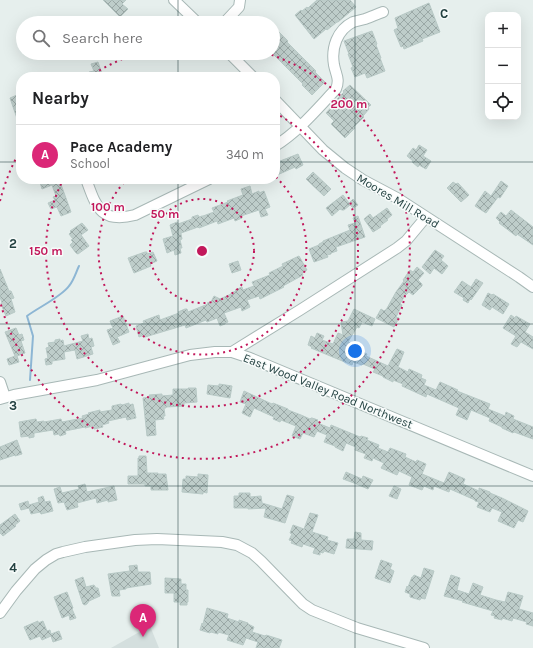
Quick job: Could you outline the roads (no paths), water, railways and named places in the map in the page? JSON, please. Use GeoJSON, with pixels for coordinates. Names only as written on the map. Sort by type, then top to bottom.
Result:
{"type":"FeatureCollection","features":[{"type":"Feature","properties":{"kind":"street"},"geometry":{"type":"LineString","coordinates":[[174,0],[191,16]]}},
{"type":"Feature","properties":{"kind":"street"},"geometry":{"type":"LineString","coordinates":[[231,16],[239,7],[240,0]]}},
{"type":"Feature","properties":{"kind":"street"},"geometry":{"type":"LineString","coordinates":[[280,143],[300,126],[336,89],[338,79],[333,59],[336,40],[339,34],[352,23],[383,12]]}},
{"type":"Feature","properties":{"kind":"street"},"geometry":{"type":"LineString","coordinates":[[236,60],[248,72]]}},
{"type":"Feature","properties":{"kind":"street","name":"Moores Mill Road"},"geometry":{"type":"LineString","coordinates":[[280,105],[323,150],[345,168],[363,180],[396,198],[533,287]]}},
{"type":"Feature","properties":{"kind":"street"},"geometry":{"type":"LineString","coordinates":[[88,184],[95,203],[99,209],[110,216],[126,218],[198,184]]}},
{"type":"Feature","properties":{"kind":"street"},"geometry":{"type":"LineString","coordinates":[[232,352],[397,248],[406,241],[426,217]]}},
{"type":"Feature","properties":{"kind":"street","name":"East Wood Valley Road Northwest"},"geometry":{"type":"LineString","coordinates":[[3,398],[97,380],[190,355],[215,352],[232,352],[250,358],[533,476]]}},
{"type":"Feature","properties":{"kind":"street"},"geometry":{"type":"LineString","coordinates":[[0,382],[3,398]]}},
{"type":"Feature","properties":{"kind":"street"},"geometry":{"type":"LineString","coordinates":[[0,613],[16,591],[36,569],[56,554],[85,547],[135,540],[157,539],[222,542],[237,545],[252,553],[302,604],[312,610],[357,628],[424,648]]}},
{"type":"Feature","properties":{"kind":"waterway"},"geometry":{"type":"LineString","coordinates":[[30,380],[33,336],[27,316],[65,290],[72,281],[79,266]]}},
{"type":"Feature","properties":{"kind":"place","name":"Pace Academy"},"geometry":{"type":"Point","coordinates":[143,637]}}]}
